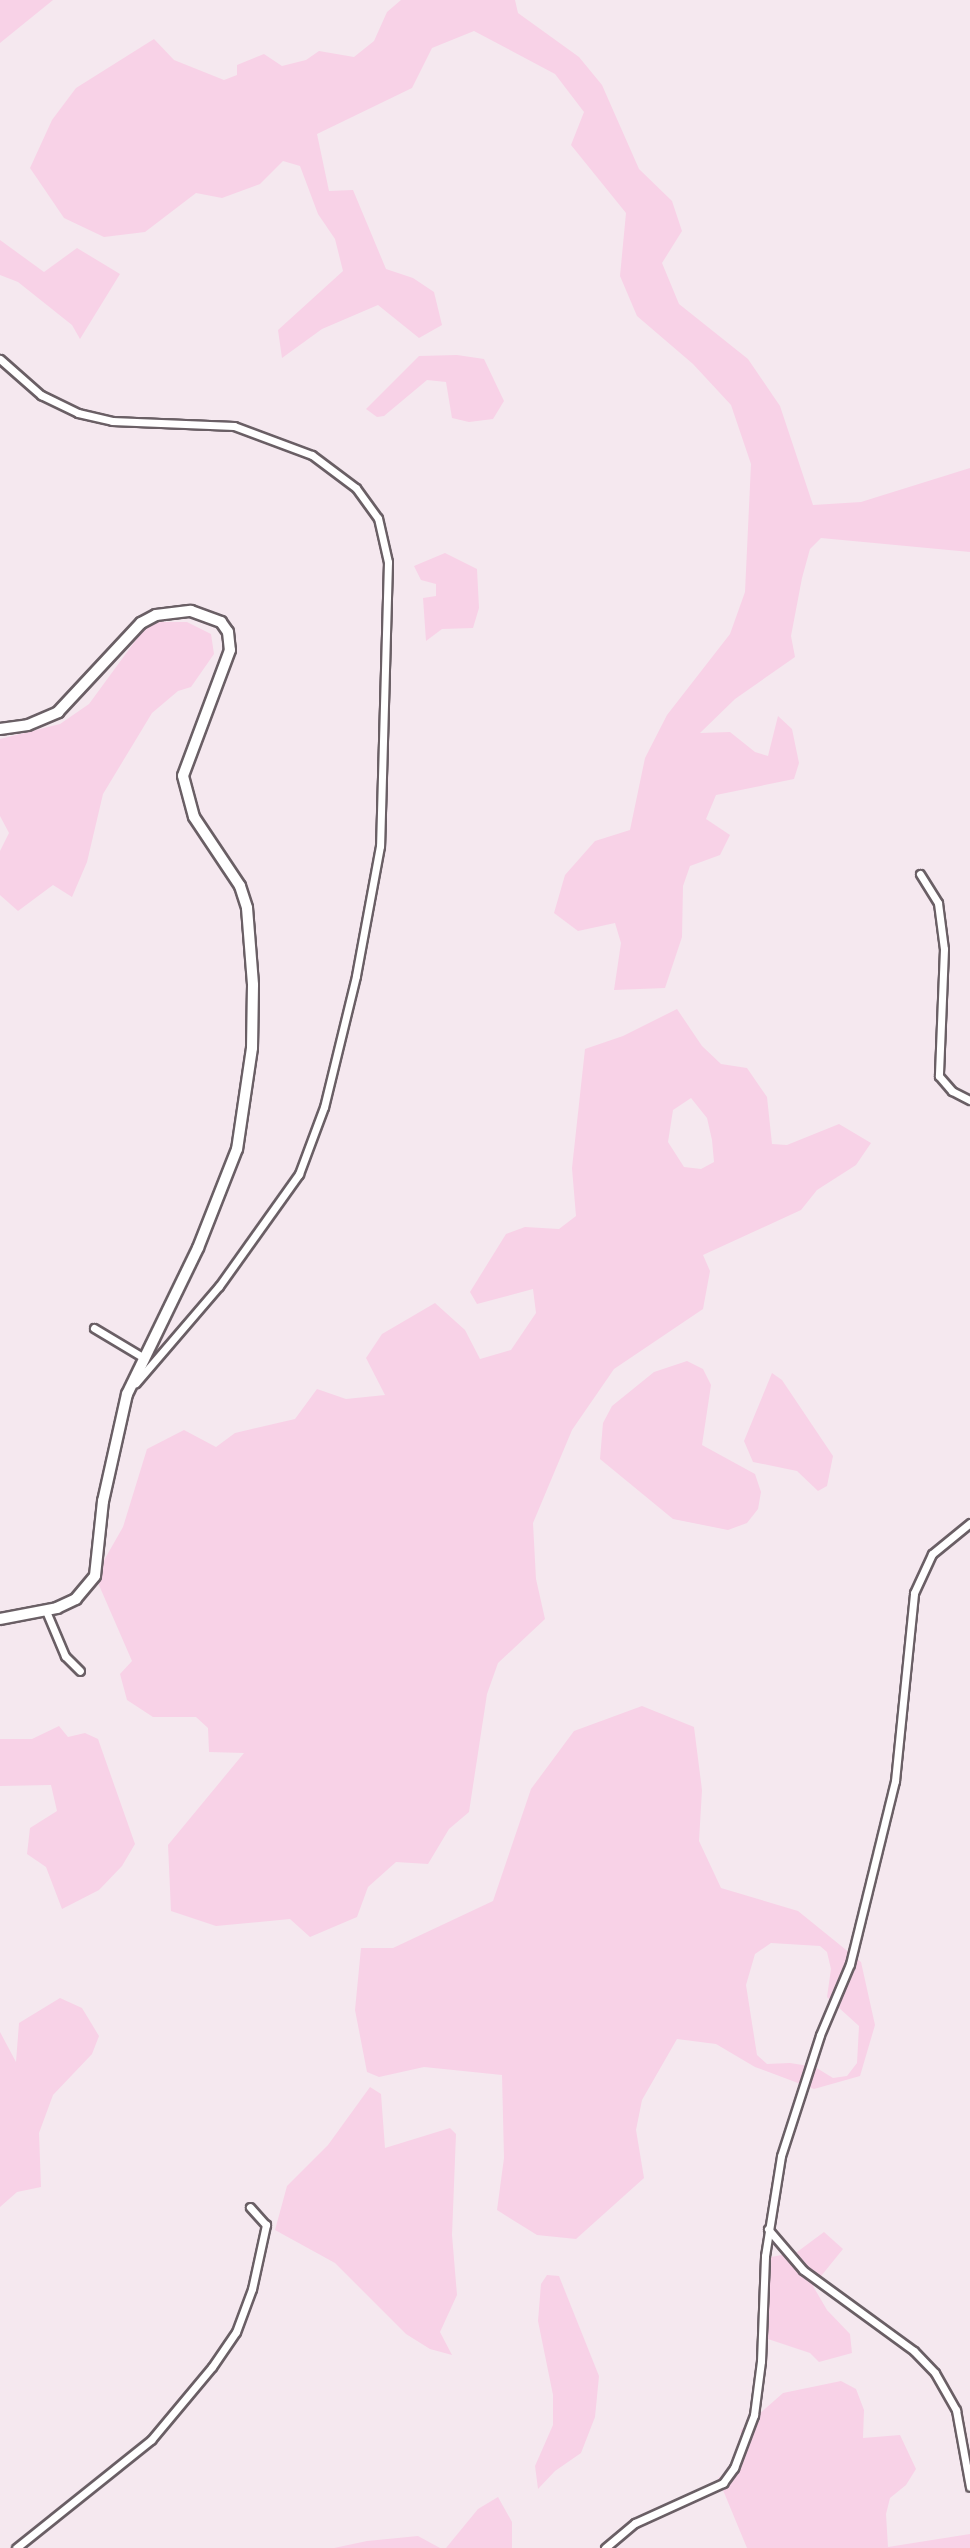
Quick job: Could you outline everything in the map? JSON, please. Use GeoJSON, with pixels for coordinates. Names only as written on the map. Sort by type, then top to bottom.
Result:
{"type":"FeatureCollection","features":[{"type":"Feature","properties":{"kind":"main road"},"geometry":{"type":"LineString","coordinates":[[0,729],[28,725],[58,712],[141,623],[156,615],[206,615],[221,622],[228,632],[230,650],[183,776],[194,817],[240,886],[247,908],[253,985],[246,1104],[220,1198],[127,1394],[103,1501],[95,1576],[76,1599],[46,1611],[0,1619]]}},
{"type":"Feature","properties":{"kind":"street"},"geometry":{"type":"LineString","coordinates":[[0,359],[41,395],[78,413],[113,421],[234,426],[312,455],[356,488],[378,518],[388,562],[380,846],[356,976],[324,1107],[299,1174],[219,1286],[127,1394]]}},
{"type":"Feature","properties":{"kind":"street"},"geometry":{"type":"LineString","coordinates":[[920,873],[938,903],[944,949],[939,1076],[952,1091],[970,1100]]}},
{"type":"Feature","properties":{"kind":"street"},"geometry":{"type":"LineString","coordinates":[[94,1328],[144,1358]]}},
{"type":"Feature","properties":{"kind":"street"},"geometry":{"type":"LineString","coordinates":[[605,2548],[635,2523],[723,2483],[734,2468],[754,2415],[768,2229],[781,2156],[820,2035],[850,1964],[895,1781],[915,1593],[932,1554],[970,1523]]}},
{"type":"Feature","properties":{"kind":"street"},"geometry":{"type":"LineString","coordinates":[[46,1611],[65,1656],[80,1671]]}},
{"type":"Feature","properties":{"kind":"street"},"geometry":{"type":"LineString","coordinates":[[16,2548],[151,2440],[212,2367],[236,2332],[252,2289],[266,2225],[250,2207]]}},
{"type":"Feature","properties":{"kind":"street"},"geometry":{"type":"LineString","coordinates":[[768,2229],[803,2270],[914,2351],[935,2373],[956,2410],[970,2487]]}},
{"type":"Feature","properties":{"kind":"shaded area"},"geometry":{"type":"Polygon","coordinates":[[[0,0],[53,0],[0,43],[0,0]]]}},
{"type":"Feature","properties":{"kind":"shaded area"},"geometry":{"type":"Polygon","coordinates":[[[401,0],[515,0],[518,13],[579,57],[602,85],[639,169],[672,201],[682,231],[662,263],[679,304],[748,359],[780,406],[813,505],[861,502],[970,468],[970,552],[821,538],[810,549],[802,578],[791,636],[795,657],[735,699],[700,733],[730,732],[755,752],[768,756],[778,716],[792,729],[799,763],[794,779],[716,795],[706,819],[730,835],[720,855],[690,866],[683,886],[682,937],[665,988],[614,990],[621,943],[615,923],[578,931],[554,913],[565,875],[595,841],[630,830],[645,758],[667,715],[730,634],[745,592],[751,464],[731,405],[693,364],[637,316],[620,276],[626,213],[571,145],[584,112],[555,74],[474,31],[432,48],[412,88],[317,134],[329,191],[353,190],[386,269],[413,278],[434,292],[442,325],[419,338],[378,305],[322,329],[282,358],[278,330],[343,271],[335,239],[318,214],[300,166],[283,161],[260,184],[222,198],[196,193],[145,232],[104,237],[64,218],[30,168],[52,120],[76,88],[154,39],[174,60],[224,80],[237,75],[237,65],[264,54],[282,66],[306,60],[319,51],[354,57],[374,41],[387,12],[401,0]]]}},
{"type":"Feature","properties":{"kind":"shaded area"},"geometry":{"type":"Polygon","coordinates":[[[0,240],[44,272],[77,248],[120,274],[80,339],[72,325],[18,282],[0,275],[0,240]]]}},
{"type":"Feature","properties":{"kind":"shaded area"},"geometry":{"type":"Polygon","coordinates":[[[457,355],[484,359],[504,401],[493,419],[469,422],[452,418],[446,382],[427,380],[384,416],[377,417],[366,409],[419,356],[457,355]]]}},
{"type":"Feature","properties":{"kind":"shaded area"},"geometry":{"type":"Polygon","coordinates":[[[445,553],[477,569],[479,608],[473,628],[442,629],[426,641],[423,598],[436,596],[436,584],[421,580],[414,566],[445,553]]]}},
{"type":"Feature","properties":{"kind":"shaded area"},"geometry":{"type":"Polygon","coordinates":[[[149,622],[187,622],[211,634],[214,654],[191,687],[178,691],[152,713],[103,794],[87,862],[72,897],[53,885],[18,911],[0,895],[0,851],[9,833],[0,816],[0,739],[60,724],[89,704],[149,622]]]}},
{"type":"Feature","properties":{"kind":"shaded area"},"geometry":{"type":"Polygon","coordinates":[[[677,1009],[702,1046],[721,1064],[747,1068],[767,1097],[772,1144],[787,1145],[839,1124],[871,1143],[856,1165],[817,1190],[801,1210],[703,1255],[710,1271],[703,1309],[614,1369],[572,1430],[533,1523],[536,1579],[545,1619],[498,1663],[487,1694],[469,1812],[449,1829],[428,1864],[396,1862],[368,1887],[357,1917],[310,1937],[290,1919],[216,1926],[171,1911],[168,1845],[244,1753],[209,1752],[208,1728],[196,1717],[153,1717],[127,1700],[120,1674],[132,1661],[95,1576],[123,1527],[147,1449],[184,1430],[216,1447],[235,1433],[295,1419],[317,1389],[346,1399],[385,1395],[366,1358],[382,1334],[435,1303],[465,1330],[480,1359],[511,1350],[536,1313],[533,1289],[477,1304],[470,1292],[506,1234],[525,1227],[559,1229],[576,1216],[572,1168],[585,1049],[623,1036],[677,1009]],[[691,1098],[673,1110],[668,1142],[684,1167],[701,1169],[714,1162],[707,1118],[691,1098]]]}},
{"type":"Feature","properties":{"kind":"shaded area"},"geometry":{"type":"Polygon","coordinates":[[[687,1361],[703,1369],[711,1385],[702,1445],[755,1474],[761,1492],[758,1509],[747,1523],[728,1530],[673,1519],[600,1459],[603,1423],[612,1406],[654,1372],[687,1361]]]}},
{"type":"Feature","properties":{"kind":"shaded area"},"geometry":{"type":"Polygon","coordinates":[[[772,1373],[782,1380],[833,1456],[827,1486],[818,1491],[797,1471],[753,1462],[744,1441],[772,1373]]]}},
{"type":"Feature","properties":{"kind":"shaded area"},"geometry":{"type":"Polygon","coordinates":[[[642,1706],[694,1727],[702,1790],[699,1841],[721,1888],[798,1911],[861,1962],[875,2025],[860,2076],[814,2089],[755,2067],[716,2044],[677,2039],[642,2100],[636,2130],[644,2178],[576,2239],[537,2235],[497,2210],[504,2158],[502,2075],[424,2067],[379,2077],[367,2072],[355,2010],[361,1948],[393,1948],[493,1901],[531,1789],[574,1731],[642,1706]],[[771,1943],[755,1954],[746,1985],[757,2055],[767,2064],[790,2063],[815,2067],[833,2078],[847,2076],[857,2063],[859,2026],[827,1997],[831,1969],[827,1952],[820,1946],[771,1943]]]}},
{"type":"Feature","properties":{"kind":"shaded area"},"geometry":{"type":"Polygon","coordinates":[[[59,1726],[68,1737],[85,1733],[98,1739],[135,1844],[122,1866],[99,1890],[62,1909],[46,1867],[27,1854],[30,1828],[57,1811],[51,1785],[0,1786],[0,1739],[32,1739],[59,1726]]]}},
{"type":"Feature","properties":{"kind":"shaded area"},"geometry":{"type":"Polygon","coordinates":[[[60,1998],[82,2008],[99,2036],[92,2054],[53,2095],[39,2133],[41,2187],[17,2192],[0,2207],[0,2032],[16,2062],[19,2023],[60,1998]]]}},
{"type":"Feature","properties":{"kind":"shaded area"},"geometry":{"type":"Polygon","coordinates":[[[370,2087],[381,2094],[385,2148],[450,2128],[456,2134],[452,2235],[457,2295],[440,2332],[452,2355],[430,2349],[406,2334],[335,2263],[275,2230],[287,2186],[328,2145],[370,2087]]]}},
{"type":"Feature","properties":{"kind":"shaded area"},"geometry":{"type":"Polygon","coordinates":[[[824,2232],[843,2249],[813,2286],[827,2310],[850,2334],[852,2353],[819,2362],[810,2353],[765,2338],[766,2275],[771,2257],[797,2252],[824,2232]]]}},
{"type":"Feature","properties":{"kind":"shaded area"},"geometry":{"type":"Polygon","coordinates":[[[547,2275],[559,2276],[599,2376],[595,2417],[581,2453],[555,2471],[538,2489],[535,2466],[553,2425],[553,2395],[538,2321],[541,2284],[547,2275]]]}},
{"type":"Feature","properties":{"kind":"shaded area"},"geometry":{"type":"Polygon","coordinates":[[[841,2381],[856,2389],[864,2410],[863,2438],[900,2435],[916,2469],[906,2485],[890,2498],[886,2514],[888,2547],[970,2534],[970,2548],[747,2548],[718,2478],[739,2468],[741,2430],[783,2393],[841,2381]]]}},
{"type":"Feature","properties":{"kind":"shaded area"},"geometry":{"type":"Polygon","coordinates":[[[498,2497],[512,2522],[512,2548],[446,2548],[478,2509],[498,2497]]]}},
{"type":"Feature","properties":{"kind":"shaded area"},"geometry":{"type":"Polygon","coordinates":[[[418,2536],[440,2548],[334,2548],[367,2541],[418,2536]]]}}]}
